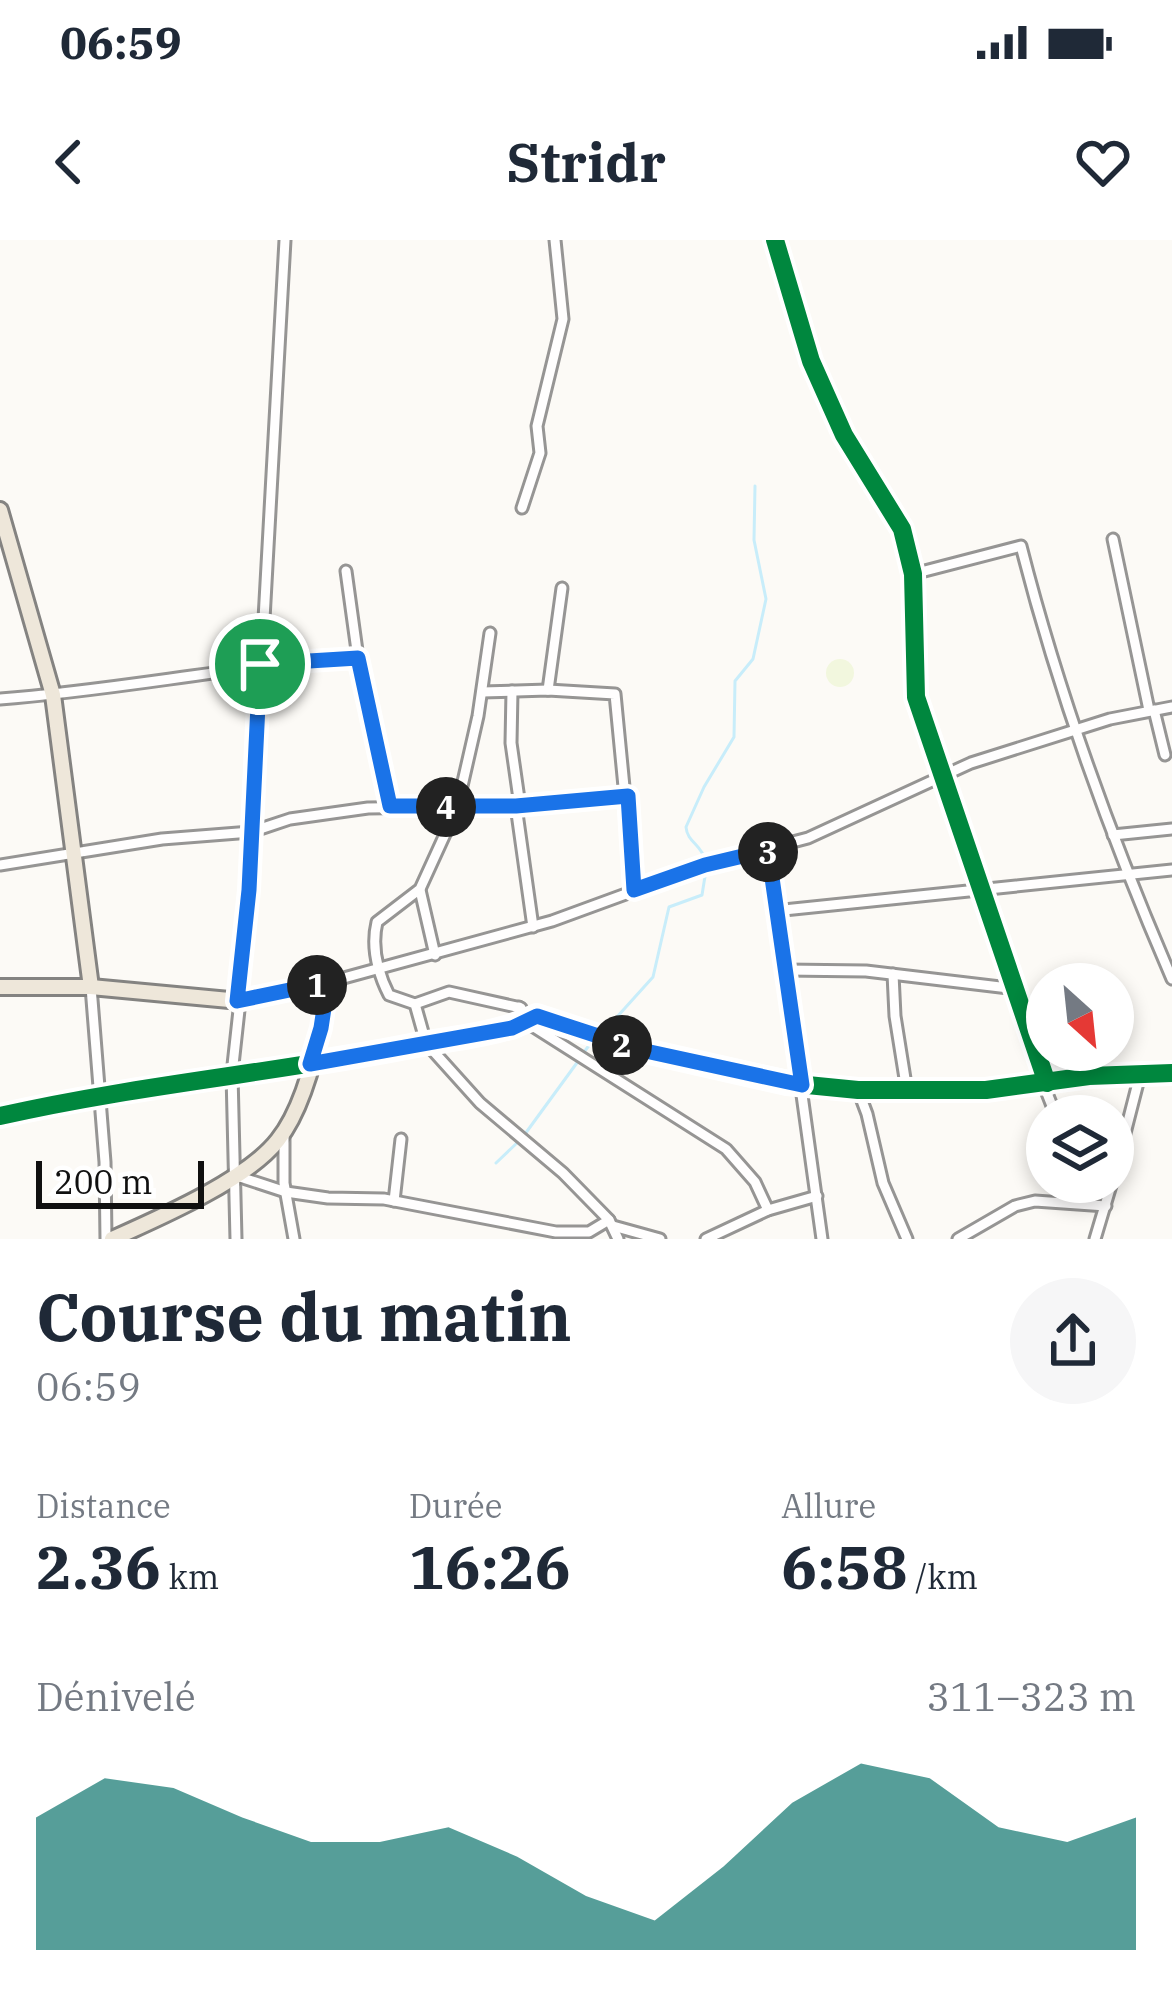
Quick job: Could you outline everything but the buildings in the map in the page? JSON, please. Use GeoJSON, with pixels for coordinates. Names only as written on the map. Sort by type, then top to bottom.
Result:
{"type":"FeatureCollection","features":[{"type":"Feature","properties":{"kind":"main road"},"geometry":{"type":"LineString","coordinates":[[0,510],[53,695],[91,987]]}},
{"type":"Feature","properties":{"kind":"main road"},"geometry":{"type":"LineString","coordinates":[[0,987],[91,987],[238,1001],[328,982],[310,1064],[284,1131],[273,1146],[172,1211],[109,1239]]}},
{"type":"Feature","properties":{"kind":"street"},"geometry":{"type":"LineString","coordinates":[[236,1239],[232,1074],[284,240]]}},
{"type":"Feature","properties":{"kind":"street"},"geometry":{"type":"LineString","coordinates":[[522,508],[540,453],[537,426],[563,319],[555,240]]}},
{"type":"Feature","properties":{"kind":"street"},"geometry":{"type":"LineString","coordinates":[[775,240],[811,361],[850,447],[895,514],[913,574],[915,689],[1049,1095]]}},
{"type":"Feature","properties":{"kind":"street"},"geometry":{"type":"LineString","coordinates":[[1113,539],[1165,755]]}},
{"type":"Feature","properties":{"kind":"street"},"geometry":{"type":"LineString","coordinates":[[913,574],[1021,547],[1075,730],[1126,873],[1172,979]]}},
{"type":"Feature","properties":{"kind":"street"},"geometry":{"type":"LineString","coordinates":[[346,571],[358,658],[390,806]]}},
{"type":"Feature","properties":{"kind":"street"},"geometry":{"type":"LineString","coordinates":[[548,689],[562,588]]}},
{"type":"Feature","properties":{"kind":"street"},"geometry":{"type":"LineString","coordinates":[[490,633],[457,808],[420,889],[377,922],[374,947],[389,995],[415,1004],[449,992],[519,1007],[726,1149],[755,1182],[768,1210]]}},
{"type":"Feature","properties":{"kind":"street"},"geometry":{"type":"LineString","coordinates":[[0,699],[260,664],[358,658]]}},
{"type":"Feature","properties":{"kind":"street"},"geometry":{"type":"LineString","coordinates":[[512,691],[511,743],[533,927]]}},
{"type":"Feature","properties":{"kind":"street"},"geometry":{"type":"LineString","coordinates":[[482,692],[614,692],[634,890]]}},
{"type":"Feature","properties":{"kind":"street"},"geometry":{"type":"LineString","coordinates":[[328,982],[533,927],[705,865],[824,832],[942,775],[1075,730],[1172,707]]}},
{"type":"Feature","properties":{"kind":"street"},"geometry":{"type":"LineString","coordinates":[[0,865],[162,839],[250,832],[290,819],[390,806],[518,806],[628,796]]}},
{"type":"Feature","properties":{"kind":"street"},"geometry":{"type":"LineString","coordinates":[[1113,836],[1172,829]]}},
{"type":"Feature","properties":{"kind":"street"},"geometry":{"type":"LineString","coordinates":[[768,850],[822,1239]]}},
{"type":"Feature","properties":{"kind":"street"},"geometry":{"type":"LineString","coordinates":[[775,911],[1172,871]]}},
{"type":"Feature","properties":{"kind":"street"},"geometry":{"type":"LineString","coordinates":[[420,889],[435,955]]}},
{"type":"Feature","properties":{"kind":"street"},"geometry":{"type":"LineString","coordinates":[[784,970],[893,974],[1017,989]]}},
{"type":"Feature","properties":{"kind":"street"},"geometry":{"type":"LineString","coordinates":[[893,974],[907,1091]]}},
{"type":"Feature","properties":{"kind":"street"},"geometry":{"type":"LineString","coordinates":[[91,987],[109,1239]]}},
{"type":"Feature","properties":{"kind":"street"},"geometry":{"type":"LineString","coordinates":[[415,1004],[426,1043],[480,1103],[557,1167],[611,1223],[618,1239]]}},
{"type":"Feature","properties":{"kind":"street"},"geometry":{"type":"LineString","coordinates":[[0,1116],[98,1094],[310,1064],[512,1028],[531,1019],[641,1050],[802,1085],[858,1090],[986,1090],[1089,1076],[1172,1073]]}},
{"type":"Feature","properties":{"kind":"street"},"geometry":{"type":"LineString","coordinates":[[1134,1095],[1139,1075]]}},
{"type":"Feature","properties":{"kind":"street"},"geometry":{"type":"LineString","coordinates":[[858,1090],[883,1183],[907,1239]]}},
{"type":"Feature","properties":{"kind":"street"},"geometry":{"type":"LineString","coordinates":[[284,1131],[286,1192],[294,1239]]}},
{"type":"Feature","properties":{"kind":"street"},"geometry":{"type":"LineString","coordinates":[[394,1201],[400,1139]]}},
{"type":"Feature","properties":{"kind":"street"},"geometry":{"type":"LineString","coordinates":[[233,1175],[286,1192],[394,1201],[556,1232],[589,1232],[611,1223],[660,1239]]}},
{"type":"Feature","properties":{"kind":"street"},"geometry":{"type":"LineString","coordinates":[[706,1239],[768,1210],[817,1196]]}},
{"type":"Feature","properties":{"kind":"street"},"geometry":{"type":"LineString","coordinates":[[958,1239],[1028,1203]]}},
{"type":"Feature","properties":{"kind":"street"},"geometry":{"type":"LineString","coordinates":[[1085,1203],[1106,1206]]}},
{"type":"Feature","properties":{"kind":"street"},"geometry":{"type":"LineString","coordinates":[[1095,1239],[1107,1203]]}},
{"type":"Feature","properties":{"kind":"street"},"geometry":{"type":"LineString","coordinates":[[979,1229],[989,1239]]}},
{"type":"Feature","properties":{"kind":"green space"},"geometry":{"type":"Polygon","coordinates":[[[840,659],[850,663],[854,673],[850,683],[840,687],[830,683],[826,673],[830,663],[840,659]]]}},
{"type":"Feature","properties":{"kind":"waterway"},"geometry":{"type":"LineString","coordinates":[[705,860],[686,827],[734,737],[735,681],[753,659],[766,599],[754,540],[755,486]]}},
{"type":"Feature","properties":{"kind":"waterway"},"geometry":{"type":"LineString","coordinates":[[607,1028],[653,977],[669,907],[702,895],[706,870]]}},
{"type":"Feature","properties":{"kind":"waterway"},"geometry":{"type":"LineString","coordinates":[[584,1052],[594,1039]]}},
{"type":"Feature","properties":{"kind":"waterway"},"geometry":{"type":"LineString","coordinates":[[525,1134],[579,1060]]}},
{"type":"Feature","properties":{"kind":"waterway"},"geometry":{"type":"LineString","coordinates":[[496,1163],[518,1142]]}},
{"type":"Feature","properties":{"kind":"cycle path"},"geometry":{"type":"LineString","coordinates":[[775,240],[811,361],[844,435],[902,529],[913,574],[916,697],[1047,1083]]}},
{"type":"Feature","properties":{"kind":"cycle path"},"geometry":{"type":"LineString","coordinates":[[0,1116],[476,1035],[537,1016],[641,1050],[787,1083],[858,1090],[986,1090],[1089,1076],[1172,1073]]}},
{"type":"Feature","properties":{"kind":"route"},"geometry":{"type":"LineString","coordinates":[[358,658],[390,806],[516,806],[628,796],[634,890],[705,865],[768,850],[802,1085],[641,1050],[537,1016],[512,1028],[310,1064],[328,982],[237,1001],[249,890],[260,664],[358,658]]}}]}
